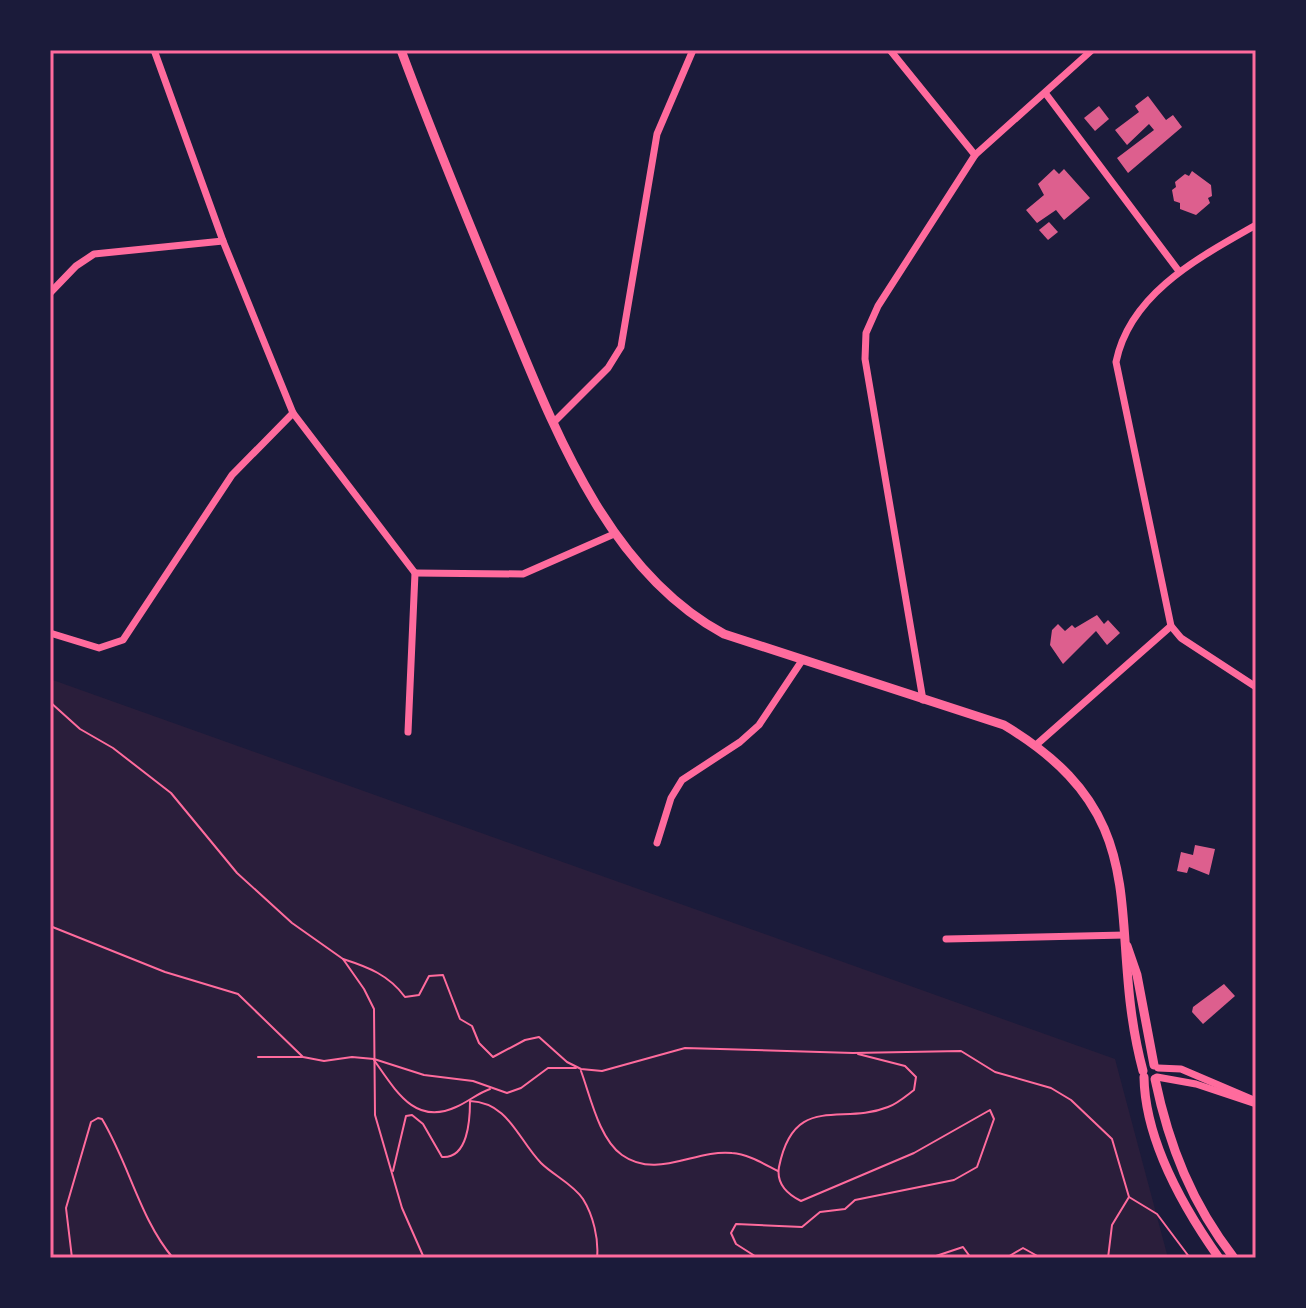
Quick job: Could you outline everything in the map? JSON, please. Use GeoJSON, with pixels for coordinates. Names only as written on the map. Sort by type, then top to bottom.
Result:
{"type":"FeatureCollection","features":[{"type":"Feature","properties":{"kind":"street"},"geometry":{"type":"LineString","coordinates":[[154,50],[223,241],[293,413],[415,573],[408,732]]}},
{"type":"Feature","properties":{"kind":"street"},"geometry":{"type":"LineString","coordinates":[[401,50],[436,145],[554,422],[579,477],[614,534],[671,594],[706,625],[801,662],[1004,725],[1036,745],[1071,775],[1108,832],[1117,862],[1127,977],[1153,1122],[1175,1185],[1219,1258]]}},
{"type":"Feature","properties":{"kind":"street"},"geometry":{"type":"LineString","coordinates":[[554,422],[608,368],[621,347],[657,134],[693,50]]}},
{"type":"Feature","properties":{"kind":"street"},"geometry":{"type":"LineString","coordinates":[[890,50],[975,155]]}},
{"type":"Feature","properties":{"kind":"street"},"geometry":{"type":"LineString","coordinates":[[923,700],[865,359],[866,333],[878,306],[975,155],[1092,50]]}},
{"type":"Feature","properties":{"kind":"street"},"geometry":{"type":"LineString","coordinates":[[1046,94],[1178,270]]}},
{"type":"Feature","properties":{"kind":"street"},"geometry":{"type":"LineString","coordinates":[[1256,225],[1178,270],[1124,334],[1116,362],[1171,626],[1181,638],[1256,687]]}},
{"type":"Feature","properties":{"kind":"street"},"geometry":{"type":"LineString","coordinates":[[50,293],[76,266],[94,254],[223,241]]}},
{"type":"Feature","properties":{"kind":"street"},"geometry":{"type":"LineString","coordinates":[[50,633],[99,648],[117,645],[129,635],[232,475],[293,413]]}},
{"type":"Feature","properties":{"kind":"street"},"geometry":{"type":"LineString","coordinates":[[415,573],[523,574],[614,534]]}},
{"type":"Feature","properties":{"kind":"street"},"geometry":{"type":"LineString","coordinates":[[1036,745],[1171,626]]}},
{"type":"Feature","properties":{"kind":"street"},"geometry":{"type":"LineString","coordinates":[[657,843],[671,798],[682,780],[740,742],[759,725],[801,662]]}},
{"type":"Feature","properties":{"kind":"street"},"geometry":{"type":"LineString","coordinates":[[946,939],[1125,939]]}},
{"type":"Feature","properties":{"kind":"street"},"geometry":{"type":"LineString","coordinates":[[1125,939],[1137,975],[1166,1130],[1185,1178],[1210,1226],[1234,1258]]}},
{"type":"Feature","properties":{"kind":"street"},"geometry":{"type":"LineString","coordinates":[[1144,1074],[1181,1069],[1256,1103]]}},
{"type":"Feature","properties":{"kind":"path"},"geometry":{"type":"LineString","coordinates":[[50,702],[80,729],[113,748],[171,793],[237,873],[292,923],[343,959],[371,968],[395,983],[405,997],[419,995],[429,976],[443,975],[460,1019],[472,1026],[479,1043],[493,1057],[525,1040],[539,1037],[567,1062],[581,1069],[608,1136],[622,1155],[657,1167],[715,1153],[734,1153],[778,1171]]}},
{"type":"Feature","properties":{"kind":"path"},"geometry":{"type":"LineString","coordinates":[[50,926],[165,972],[238,994],[303,1057]]}},
{"type":"Feature","properties":{"kind":"path"},"geometry":{"type":"LineString","coordinates":[[343,959],[374,1009],[372,1102],[402,1208],[424,1258]]}},
{"type":"Feature","properties":{"kind":"path"},"geometry":{"type":"LineString","coordinates":[[258,1057],[303,1057],[324,1061],[352,1057],[374,1059],[424,1075],[473,1081],[507,1093],[521,1088],[548,1068],[563,1065],[602,1071],[685,1048],[853,1053],[951,1049],[995,1072],[1051,1088],[1071,1100],[1112,1139],[1129,1197],[1157,1214],[1190,1258]]}},
{"type":"Feature","properties":{"kind":"path"},"geometry":{"type":"LineString","coordinates":[[758,1258],[736,1244],[731,1233],[736,1224],[802,1227],[820,1212],[845,1209],[855,1200],[967,1175],[977,1167],[994,1119],[990,1110],[977,1114],[914,1153],[801,1201],[789,1195],[780,1183],[778,1171],[787,1140],[806,1121],[822,1114],[886,1109],[914,1090],[916,1077],[905,1066],[853,1053]]}},
{"type":"Feature","properties":{"kind":"path"},"geometry":{"type":"LineString","coordinates":[[374,1059],[423,1114],[437,1115],[491,1089]]}},
{"type":"Feature","properties":{"kind":"path"},"geometry":{"type":"LineString","coordinates":[[393,1174],[406,1116],[412,1115],[423,1124],[442,1157],[447,1158],[456,1155],[462,1145],[470,1101]]}},
{"type":"Feature","properties":{"kind":"path"},"geometry":{"type":"LineString","coordinates":[[470,1101],[482,1101],[506,1115],[541,1162],[581,1197],[593,1219],[597,1258]]}},
{"type":"Feature","properties":{"kind":"path"},"geometry":{"type":"LineString","coordinates":[[412,1105],[412,1115]]}},
{"type":"Feature","properties":{"kind":"path"},"geometry":{"type":"LineString","coordinates":[[72,1258],[66,1208],[91,1122],[98,1118],[102,1119],[121,1151],[148,1218],[173,1258]]}},
{"type":"Feature","properties":{"kind":"path"},"geometry":{"type":"LineString","coordinates":[[1108,1258],[1112,1225],[1129,1197]]}},
{"type":"Feature","properties":{"kind":"path"},"geometry":{"type":"LineString","coordinates":[[930,1258],[963,1247],[971,1258]]}},
{"type":"Feature","properties":{"kind":"path"},"geometry":{"type":"LineString","coordinates":[[1006,1258],[1023,1248],[1041,1258]]}},
{"type":"Feature","properties":{"kind":"shaded area"},"geometry":{"type":"Polygon","coordinates":[[[50,679],[1115,1059],[1168,1258],[50,1258],[50,679]]]}},
{"type":"Feature","properties":{"kind":"building"},"geometry":{"type":"Polygon","coordinates":[[[1148,96],[1166,120],[1173,115],[1182,127],[1128,173],[1117,158],[1154,130],[1149,124],[1127,145],[1115,130],[1139,112],[1135,106],[1148,96]]]}},
{"type":"Feature","properties":{"kind":"building"},"geometry":{"type":"Polygon","coordinates":[[[1099,106],[1109,119],[1095,131],[1084,118],[1099,106]]]}},
{"type":"Feature","properties":{"kind":"building"},"geometry":{"type":"Polygon","coordinates":[[[1054,169],[1059,174],[1064,169],[1090,198],[1064,220],[1056,210],[1037,223],[1026,210],[1044,195],[1038,184],[1054,169]]]}},
{"type":"Feature","properties":{"kind":"building"},"geometry":{"type":"Polygon","coordinates":[[[1192,171],[1211,185],[1212,196],[1208,198],[1210,203],[1196,215],[1180,209],[1180,203],[1174,201],[1172,190],[1176,187],[1175,182],[1185,174],[1189,176],[1192,171]]]}},
{"type":"Feature","properties":{"kind":"building"},"geometry":{"type":"Polygon","coordinates":[[[1049,222],[1058,232],[1048,240],[1039,230],[1049,222]]]}},
{"type":"Feature","properties":{"kind":"building"},"geometry":{"type":"Polygon","coordinates":[[[1097,615],[1104,624],[1108,620],[1120,633],[1107,645],[1096,631],[1063,664],[1050,645],[1052,630],[1058,624],[1065,631],[1072,625],[1075,628],[1097,615]]]}},
{"type":"Feature","properties":{"kind":"building"},"geometry":{"type":"Polygon","coordinates":[[[1195,845],[1215,849],[1209,875],[1189,867],[1187,873],[1177,871],[1181,852],[1193,855],[1195,845]]]}},
{"type":"Feature","properties":{"kind":"building"},"geometry":{"type":"Polygon","coordinates":[[[1224,984],[1235,996],[1203,1024],[1192,1012],[1193,1007],[1224,984]]]}}]}
